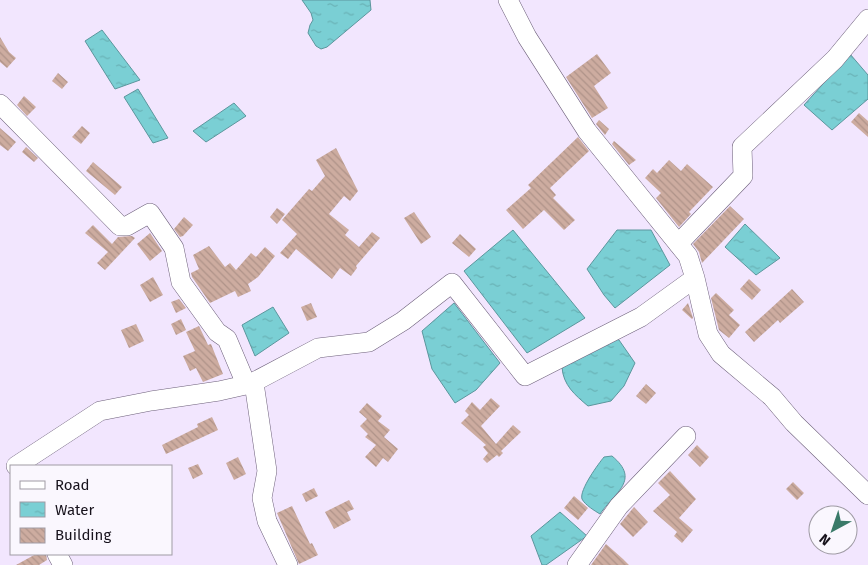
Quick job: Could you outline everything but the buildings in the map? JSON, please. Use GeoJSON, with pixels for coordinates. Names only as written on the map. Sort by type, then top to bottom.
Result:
{"type":"FeatureCollection","features":[{"type":"Feature","properties":{"kind":"street"},"geometry":{"type":"LineString","coordinates":[[508,0],[527,37],[587,131],[688,256],[708,334],[721,354],[772,397],[794,423],[868,495]]}},
{"type":"Feature","properties":{"kind":"street"},"geometry":{"type":"LineString","coordinates":[[678,244],[743,176],[742,147],[835,59],[868,19]]}},
{"type":"Feature","properties":{"kind":"street"},"geometry":{"type":"LineString","coordinates":[[0,104],[120,226],[127,226],[150,213],[174,248],[180,282],[217,332],[226,339],[250,383],[267,471],[262,498],[267,521],[288,565]]}},
{"type":"Feature","properties":{"kind":"street"},"geometry":{"type":"LineString","coordinates":[[18,465],[100,411],[151,400],[219,391],[250,383],[318,348],[369,342],[403,322],[452,284],[525,376],[642,317],[695,278]]}},
{"type":"Feature","properties":{"kind":"street"},"geometry":{"type":"LineString","coordinates":[[577,565],[619,506],[686,436]]}},
{"type":"Feature","properties":{"kind":"water"},"geometry":{"type":"Polygon","coordinates":[[[302,0],[370,0],[371,10],[327,47],[321,49],[316,46],[308,33],[313,20],[311,13],[302,0]]]}},
{"type":"Feature","properties":{"kind":"water"},"geometry":{"type":"Polygon","coordinates":[[[102,30],[140,80],[115,89],[85,41],[102,30]]]}},
{"type":"Feature","properties":{"kind":"water"},"geometry":{"type":"Polygon","coordinates":[[[850,54],[868,75],[868,99],[832,130],[804,105],[850,54]]]}},
{"type":"Feature","properties":{"kind":"water"},"geometry":{"type":"Polygon","coordinates":[[[138,89],[168,138],[153,143],[124,97],[138,89]]]}},
{"type":"Feature","properties":{"kind":"water"},"geometry":{"type":"Polygon","coordinates":[[[234,103],[246,116],[206,142],[193,131],[234,103]]]}},
{"type":"Feature","properties":{"kind":"water"},"geometry":{"type":"Polygon","coordinates":[[[745,224],[780,258],[756,275],[725,247],[745,224]]]}},
{"type":"Feature","properties":{"kind":"water"},"geometry":{"type":"Polygon","coordinates":[[[513,230],[585,318],[527,353],[464,271],[513,230]]]}},
{"type":"Feature","properties":{"kind":"water"},"geometry":{"type":"Polygon","coordinates":[[[617,230],[651,230],[670,265],[615,308],[587,269],[617,230]]]}},
{"type":"Feature","properties":{"kind":"water"},"geometry":{"type":"Polygon","coordinates":[[[454,303],[500,363],[476,390],[455,403],[432,369],[422,331],[454,303]]]}},
{"type":"Feature","properties":{"kind":"water"},"geometry":{"type":"Polygon","coordinates":[[[273,307],[289,333],[255,356],[242,325],[273,307]]]}},
{"type":"Feature","properties":{"kind":"water"},"geometry":{"type":"Polygon","coordinates":[[[608,335],[619,340],[635,363],[624,386],[611,401],[588,406],[574,394],[567,384],[562,367],[608,335]]]}},
{"type":"Feature","properties":{"kind":"water"},"geometry":{"type":"Polygon","coordinates":[[[612,456],[620,464],[625,479],[618,492],[600,514],[590,508],[582,499],[583,489],[601,460],[604,457],[612,456]]]}},
{"type":"Feature","properties":{"kind":"water"},"geometry":{"type":"Polygon","coordinates":[[[560,512],[587,536],[546,565],[542,565],[531,536],[560,512]]]}}]}
